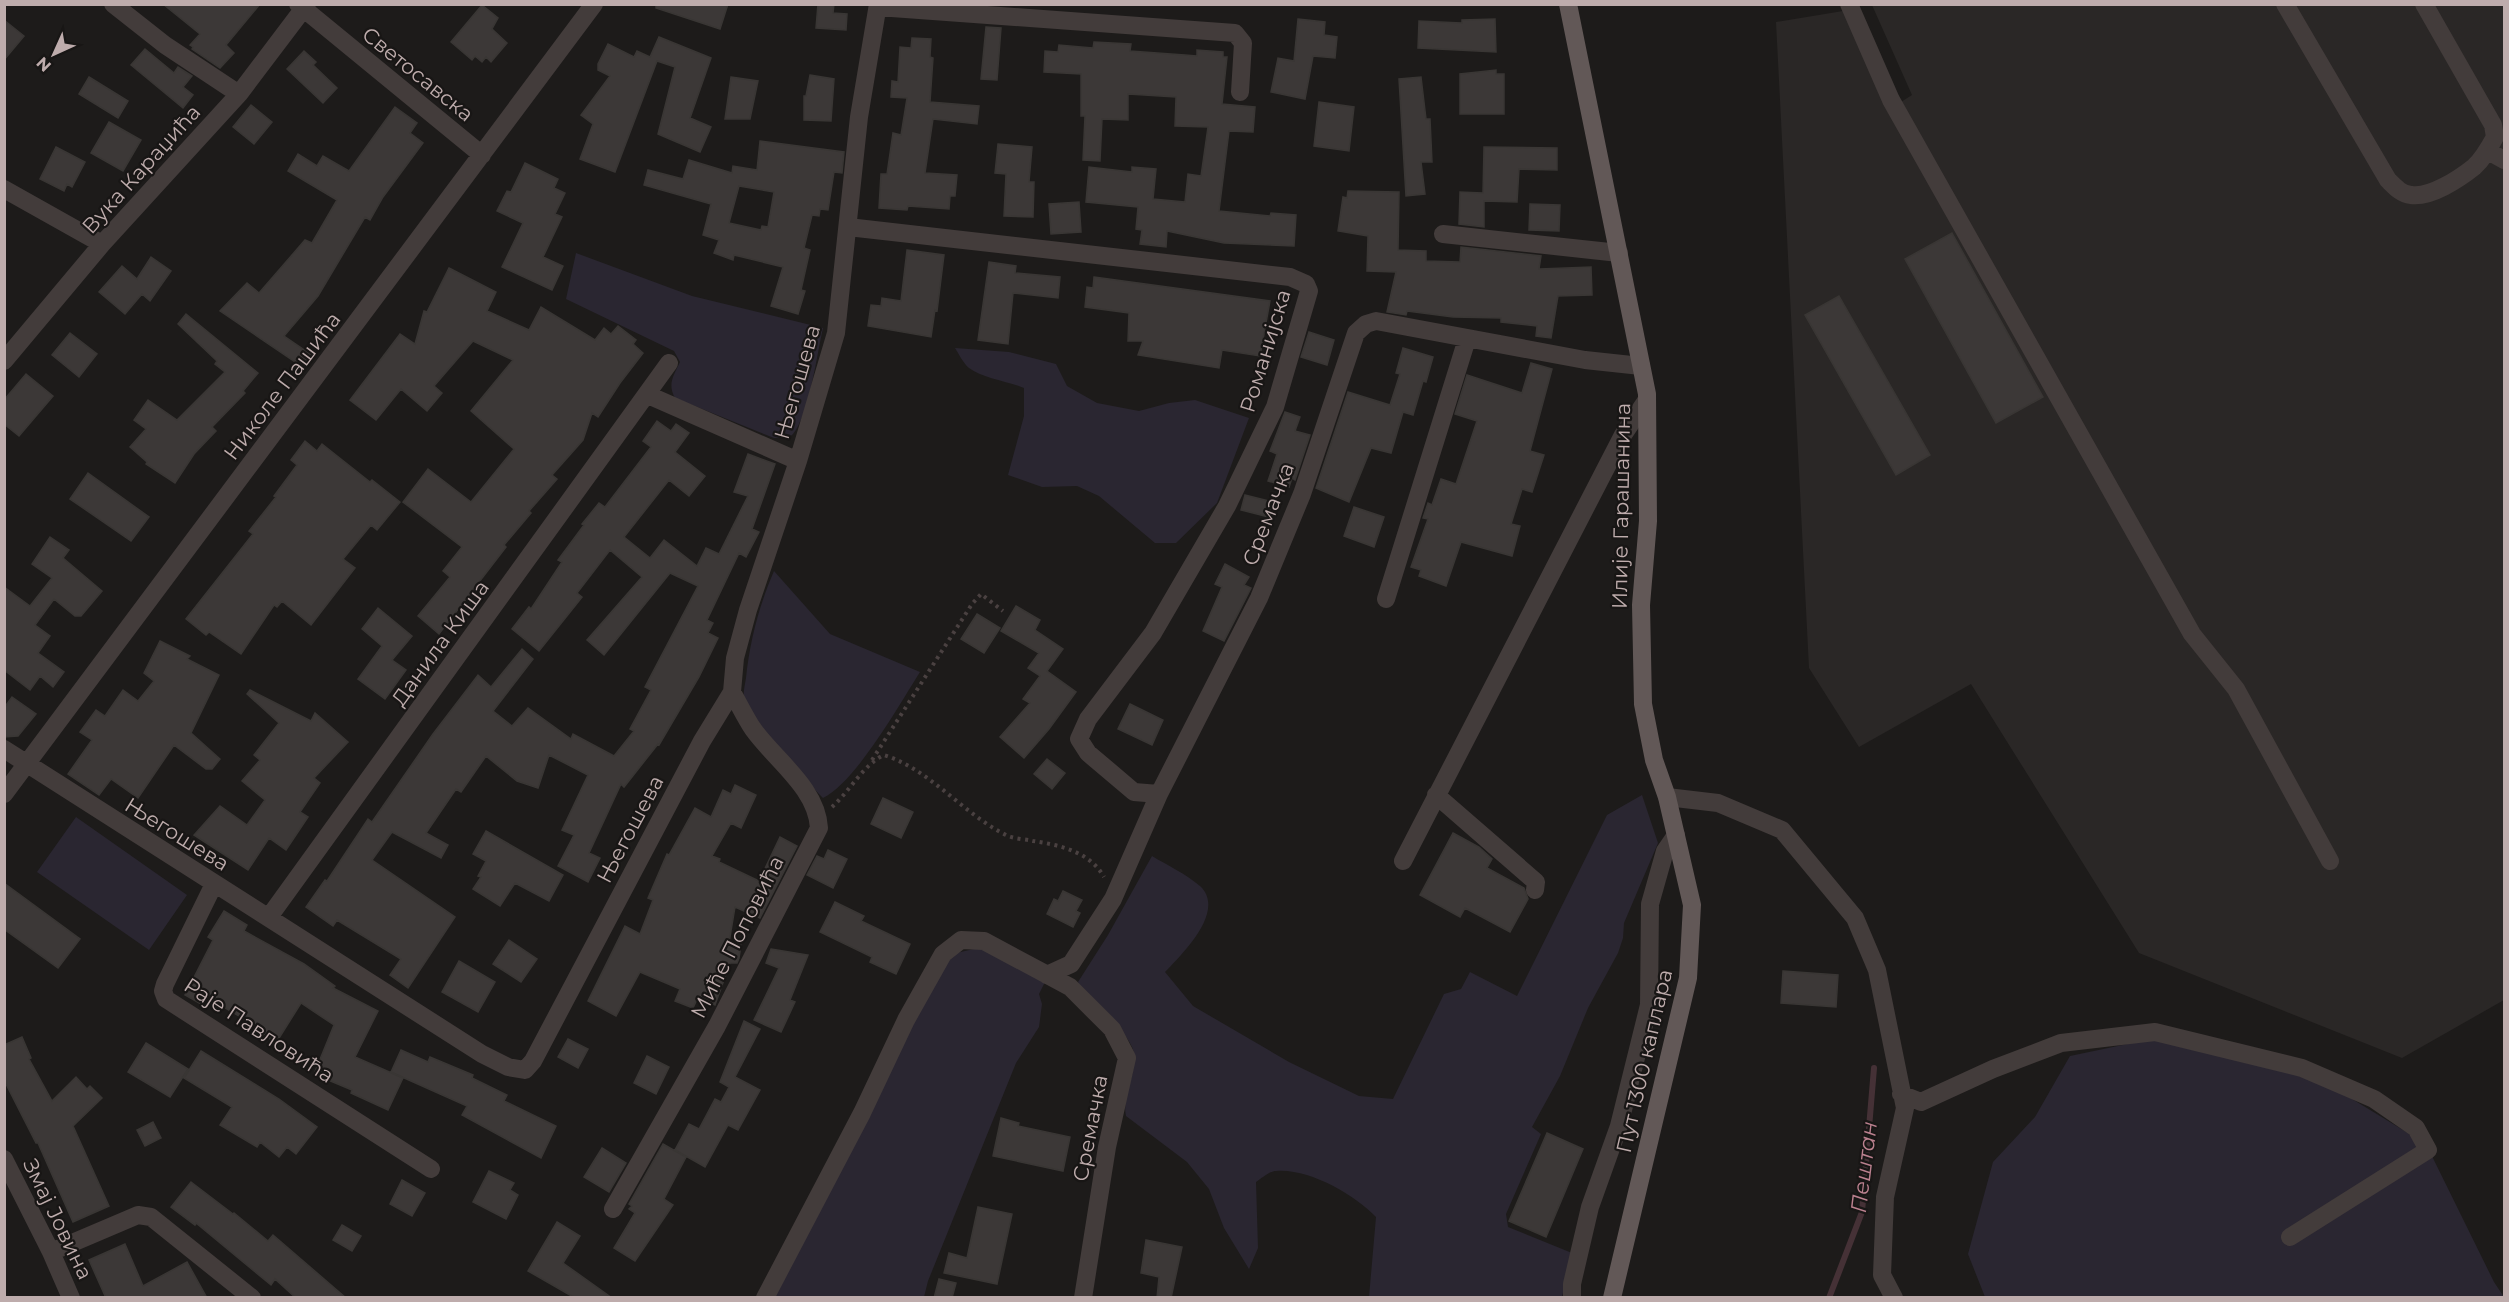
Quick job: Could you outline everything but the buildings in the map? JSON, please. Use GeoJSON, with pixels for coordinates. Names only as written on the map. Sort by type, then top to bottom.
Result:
{"type":"FeatureCollection","features":[{"type":"Feature","properties":{"kind":"main road","name":"Илије Гарашанина"},"geometry":{"type":"LineString","coordinates":[[1568,4],[1647,394],[1648,521],[1641,605],[1643,704],[1654,759],[1667,797]]}},
{"type":"Feature","properties":{"kind":"main road","name":"Пут 1300 каплара"},"geometry":{"type":"LineString","coordinates":[[1612,1298],[1688,978],[1692,905],[1667,797]]}},
{"type":"Feature","properties":{"kind":"street"},"geometry":{"type":"LineString","coordinates":[[113,4],[165,45],[239,94]]}},
{"type":"Feature","properties":{"kind":"street","name":"Николе Пашића"},"geometry":{"type":"LineString","coordinates":[[4,794],[594,4]]}},
{"type":"Feature","properties":{"kind":"street"},"geometry":{"type":"LineString","coordinates":[[1849,4],[1891,100],[2192,634],[2236,689],[2330,861]]}},
{"type":"Feature","properties":{"kind":"street"},"geometry":{"type":"LineString","coordinates":[[2285,4],[2388,180],[2399,191],[2411,195],[2426,194],[2474,167],[2488,151],[2495,137],[2493,124],[2424,4]]}},
{"type":"Feature","properties":{"kind":"street","name":"Вука Караџића"},"geometry":{"type":"LineString","coordinates":[[4,361],[102,244],[239,94],[303,6]]}},
{"type":"Feature","properties":{"kind":"street","name":"Светосавска"},"geometry":{"type":"LineString","coordinates":[[303,6],[482,155]]}},
{"type":"Feature","properties":{"kind":"street"},"geometry":{"type":"LineString","coordinates":[[878,6],[1235,33],[1243,43],[1240,92]]}},
{"type":"Feature","properties":{"kind":"street","name":"Његошева"},"geometry":{"type":"LineString","coordinates":[[4,749],[482,1054],[508,1067],[525,1070],[533,1061],[702,741],[732,692],[735,658],[748,610],[798,461],[836,333],[859,117],[878,6]]}},
{"type":"Feature","properties":{"kind":"street"},"geometry":{"type":"LineString","coordinates":[[2488,151],[2505,160]]}},
{"type":"Feature","properties":{"kind":"street"},"geometry":{"type":"LineString","coordinates":[[4,189],[102,244]]}},
{"type":"Feature","properties":{"kind":"street","name":"Романијска"},"geometry":{"type":"LineString","coordinates":[[848,227],[1290,277],[1306,284],[1309,291],[1275,407],[1227,506],[1153,633],[1088,719],[1079,739],[1088,753],[1134,792],[1160,794]]}},
{"type":"Feature","properties":{"kind":"street"},"geometry":{"type":"LineString","coordinates":[[1443,234],[1619,254]]}},
{"type":"Feature","properties":{"kind":"street","name":"Сремачка"},"geometry":{"type":"LineString","coordinates":[[1071,964],[1113,899],[1160,794],[1259,598],[1302,494],[1356,333],[1366,324],[1376,321],[1585,360],[1641,366]]}},
{"type":"Feature","properties":{"kind":"street"},"geometry":{"type":"LineString","coordinates":[[1386,599],[1467,339]]}},
{"type":"Feature","properties":{"kind":"street","name":"Данила Киша"},"geometry":{"type":"LineString","coordinates":[[269,917],[669,363]]}},
{"type":"Feature","properties":{"kind":"street"},"geometry":{"type":"LineString","coordinates":[[648,395],[798,461]]}},
{"type":"Feature","properties":{"kind":"street"},"geometry":{"type":"LineString","coordinates":[[1403,861],[1623,435],[1646,401]]}},
{"type":"Feature","properties":{"kind":"street"},"geometry":{"type":"LineString","coordinates":[[732,692],[753,729],[811,798],[818,815]]}},
{"type":"Feature","properties":{"kind":"street"},"geometry":{"type":"LineString","coordinates":[[1436,795],[1536,882],[1535,890]]}},
{"type":"Feature","properties":{"kind":"street"},"geometry":{"type":"LineString","coordinates":[[1667,797],[1718,803],[1782,830],[1855,918],[1877,970],[1905,1108],[1885,1197],[1882,1275],[1894,1298]]}},
{"type":"Feature","properties":{"kind":"street","name":"Миће Поповића"},"geometry":{"type":"LineString","coordinates":[[613,1209],[723,1016],[819,828],[818,815]]}},
{"type":"Feature","properties":{"kind":"street"},"geometry":{"type":"LineString","coordinates":[[1572,1298],[1572,1284],[1590,1207],[1619,1126],[1648,1005],[1650,904],[1665,851],[1676,835]]}},
{"type":"Feature","properties":{"kind":"street","name":"Раје Павловића"},"geometry":{"type":"LineString","coordinates":[[214,884],[165,984],[163,991],[166,999],[431,1169]]}},
{"type":"Feature","properties":{"kind":"street"},"geometry":{"type":"LineString","coordinates":[[765,1298],[862,1113],[906,1020],[943,954],[961,940],[984,941],[1047,975],[1071,964],[1070,987]]}},
{"type":"Feature","properties":{"kind":"street","name":"Сремачка"},"geometry":{"type":"LineString","coordinates":[[1047,975],[1070,987],[1112,1029],[1127,1059],[1107,1147],[1083,1298]]}},
{"type":"Feature","properties":{"kind":"street"},"geometry":{"type":"LineString","coordinates":[[1901,1094],[1921,1102],[1993,1069],[2061,1043],[2155,1032],[2302,1068],[2374,1099],[2416,1128],[2428,1150],[2290,1237]]}},
{"type":"Feature","properties":{"kind":"street","name":"Змај Јовина"},"geometry":{"type":"LineString","coordinates":[[5,1168],[51,1252],[71,1298]]}},
{"type":"Feature","properties":{"kind":"street"},"geometry":{"type":"LineString","coordinates":[[51,1252],[138,1215],[151,1217],[252,1298]]}},
{"type":"Feature","properties":{"kind":"path"},"geometry":{"type":"LineString","coordinates":[[818,815],[833,806],[850,789],[872,761],[972,604],[981,594],[1003,611]]}},
{"type":"Feature","properties":{"kind":"path"},"geometry":{"type":"LineString","coordinates":[[872,761],[884,755],[896,759],[1009,836],[1056,844],[1073,851],[1097,866],[1111,889],[1113,899]]}},
{"type":"Feature","properties":{"kind":"shaded area"},"geometry":{"type":"Polygon","coordinates":[[[1872,5],[2504,5],[2504,1000],[2402,1058],[2139,953],[1971,684],[1859,747],[1809,668],[1776,22],[1843,11],[1893,107],[1912,95],[1872,5]]]}},
{"type":"Feature","properties":{"kind":"shaded area"},"geometry":{"type":"Polygon","coordinates":[[[576,253],[692,296],[823,328],[808,399],[799,425],[793,434],[774,438],[675,398],[671,384],[680,362],[674,351],[566,299],[576,253]]]}},
{"type":"Feature","properties":{"kind":"shaded area"},"geometry":{"type":"Polygon","coordinates":[[[955,348],[1009,352],[1056,364],[1067,386],[1097,403],[1139,411],[1169,403],[1195,400],[1249,418],[1217,503],[1176,543],[1155,543],[1099,496],[1077,486],[1042,487],[1008,475],[1024,416],[1024,388],[974,371],[965,364],[955,348]]]}},
{"type":"Feature","properties":{"kind":"shaded area"},"geometry":{"type":"Polygon","coordinates":[[[774,571],[830,634],[920,672],[863,760],[836,789],[823,798],[769,738],[744,699],[753,637],[774,571]]]}},
{"type":"Feature","properties":{"kind":"shaded area"},"geometry":{"type":"Polygon","coordinates":[[[1642,795],[1658,843],[1624,923],[1623,938],[1618,953],[1588,1008],[1560,1076],[1532,1127],[1541,1134],[1506,1214],[1508,1227],[1572,1253],[1562,1297],[1369,1297],[1376,1217],[1356,1200],[1331,1185],[1317,1178],[1289,1171],[1274,1171],[1256,1182],[1258,1248],[1249,1269],[1224,1228],[1209,1189],[1187,1162],[1126,1116],[1126,1099],[1134,1063],[1132,1047],[1120,1030],[1089,999],[1078,982],[1108,935],[1152,856],[1195,882],[1207,896],[1208,908],[1199,932],[1165,972],[1193,1006],[1289,1062],[1359,1096],[1393,1099],[1444,994],[1461,989],[1470,972],[1517,996],[1607,815],[1642,795]]]}},
{"type":"Feature","properties":{"kind":"shaded area"},"geometry":{"type":"Polygon","coordinates":[[[76,817],[187,895],[149,950],[37,872],[76,817]]]}},
{"type":"Feature","properties":{"kind":"shaded area"},"geometry":{"type":"Polygon","coordinates":[[[982,947],[1045,982],[1039,994],[1042,1004],[1039,1027],[1016,1063],[928,1281],[924,1297],[773,1298],[948,955],[982,947]]]}},
{"type":"Feature","properties":{"kind":"shaded area"},"geometry":{"type":"Polygon","coordinates":[[[2156,1038],[2250,1058],[2329,1085],[2426,1144],[2494,1282],[2504,1297],[1985,1297],[1968,1254],[1993,1162],[2035,1117],[2070,1056],[2156,1038]]]}},
{"type":"Feature","properties":{"kind":"waterway","name":"Пештан"},"geometry":{"type":"LineString","coordinates":[[1829,1298],[1862,1212],[1874,1068]]}}]}
